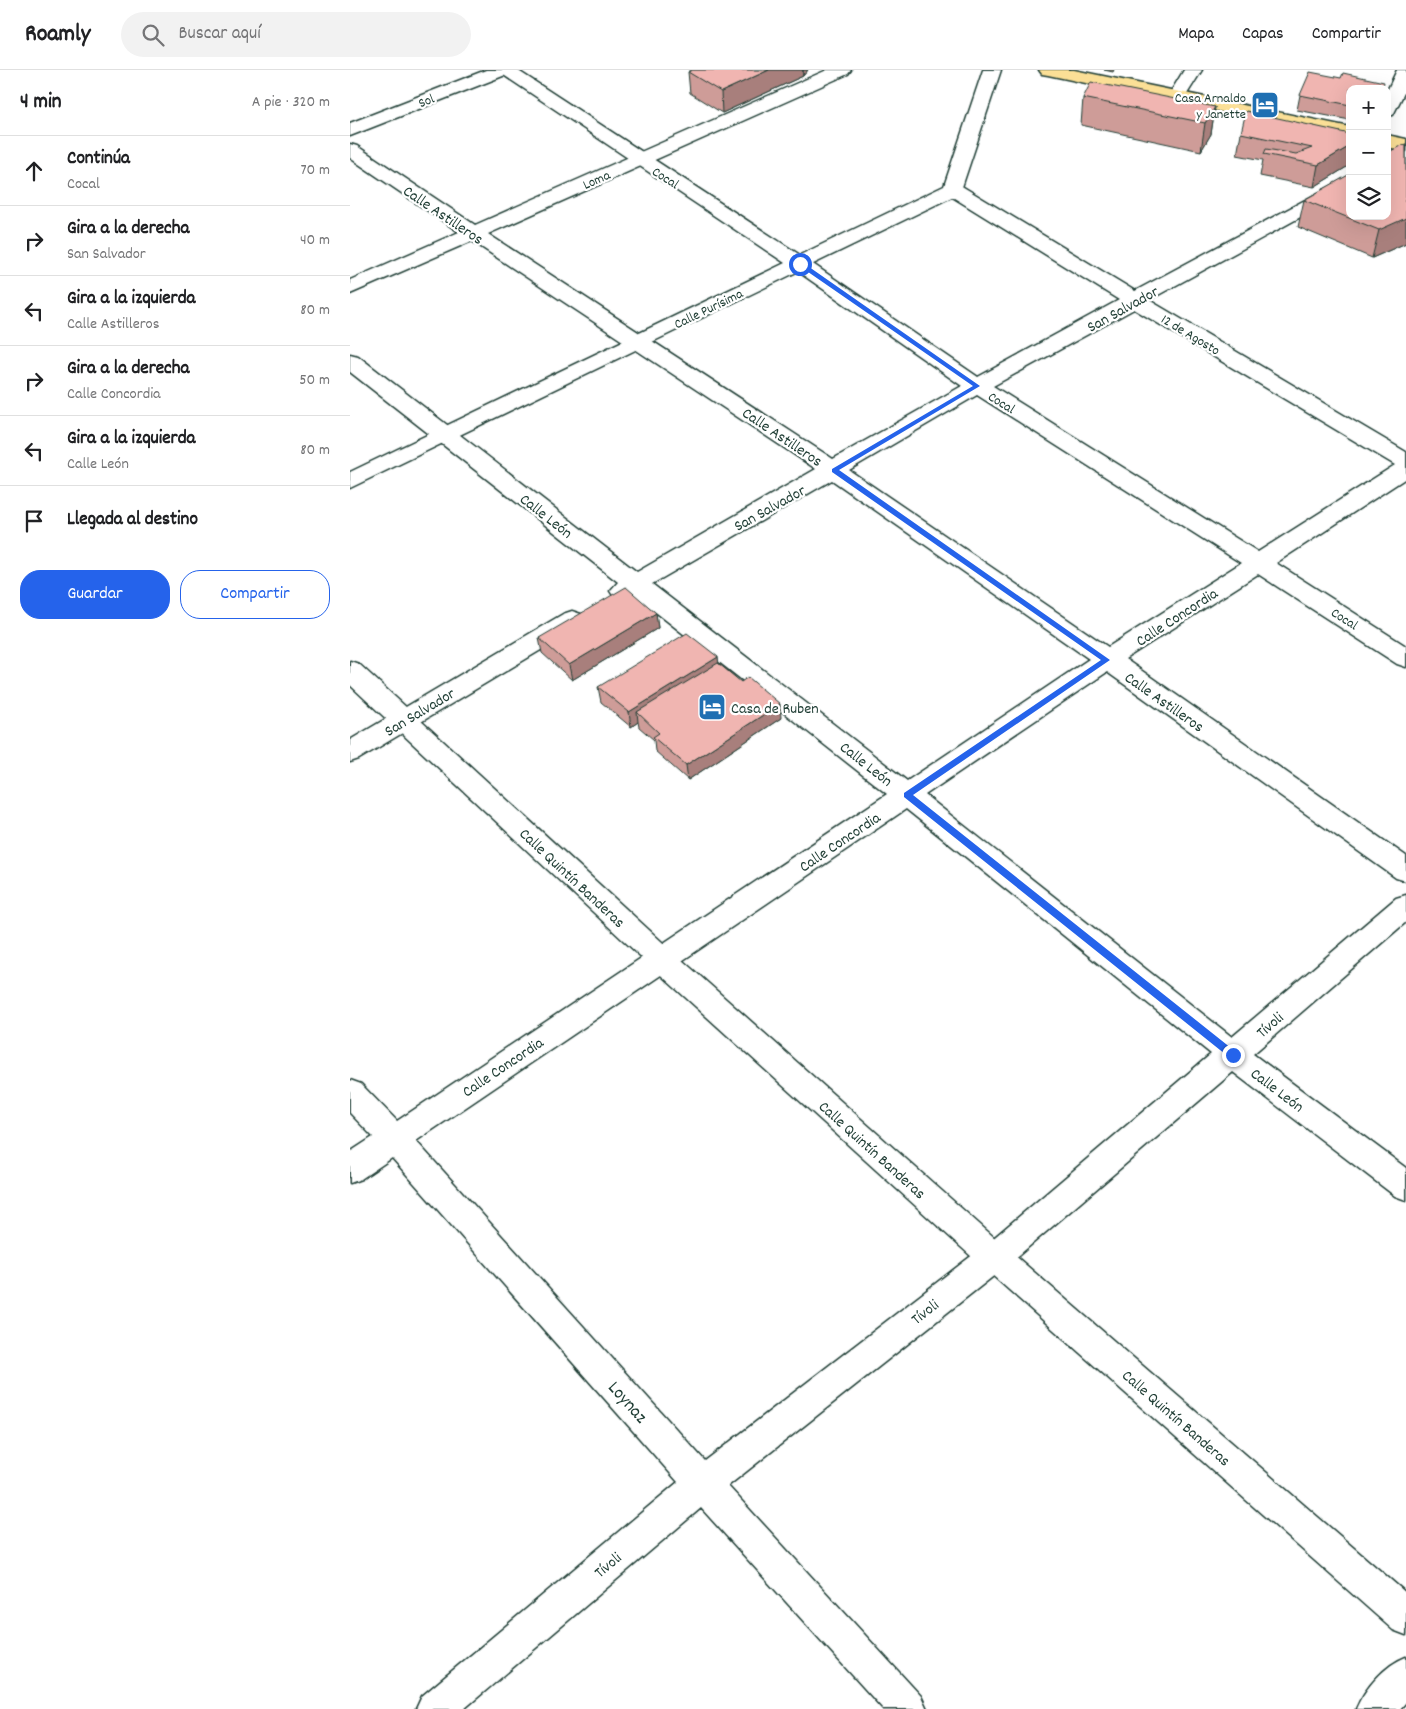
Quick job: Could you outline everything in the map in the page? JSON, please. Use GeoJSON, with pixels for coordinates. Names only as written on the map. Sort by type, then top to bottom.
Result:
{"type":"FeatureCollection","features":[{"type":"Feature","properties":{"kind":"main road"},"geometry":{"type":"LineString","coordinates":[[1048,70],[1346,132]]}},
{"type":"Feature","properties":{"kind":"main road"},"geometry":{"type":"LineString","coordinates":[[1391,142],[1406,145]]}},
{"type":"Feature","properties":{"kind":"street","name":"Sol"},"geometry":{"type":"LineString","coordinates":[[350,130],[504,70]]}},
{"type":"Feature","properties":{"kind":"street","name":"Cocal"},"geometry":{"type":"LineString","coordinates":[[504,70],[800,264],[977,386],[1259,563],[1406,658]]}},
{"type":"Feature","properties":{"kind":"street","name":"Loma"},"geometry":{"type":"LineString","coordinates":[[350,288],[842,70]]}},
{"type":"Feature","properties":{"kind":"street"},"geometry":{"type":"LineString","coordinates":[[953,189],[992,70]]}},
{"type":"Feature","properties":{"kind":"street"},"geometry":{"type":"LineString","coordinates":[[1176,98],[1193,70]]}},
{"type":"Feature","properties":{"kind":"street"},"geometry":{"type":"LineString","coordinates":[[1391,102],[1406,70]]}},
{"type":"Feature","properties":{"kind":"street","name":"Calle Astilleros"},"geometry":{"type":"LineString","coordinates":[[350,150],[472,234],[640,341],[834,470],[1406,870]]}},
{"type":"Feature","properties":{"kind":"street"},"geometry":{"type":"LineString","coordinates":[[1391,159],[1406,150]]}},
{"type":"Feature","properties":{"kind":"street","name":"San Salvador"},"geometry":{"type":"LineString","coordinates":[[350,752],[635,583],[977,386],[1136,301],[1346,184]]}},
{"type":"Feature","properties":{"kind":"street","name":"Calle Purísima"},"geometry":{"type":"LineString","coordinates":[[350,481],[953,189]]}},
{"type":"Feature","properties":{"kind":"street","name":"12 de Agosto"},"geometry":{"type":"LineString","coordinates":[[953,189],[1406,462]]}},
{"type":"Feature","properties":{"kind":"street","name":"Calle León"},"geometry":{"type":"LineString","coordinates":[[350,361],[907,795],[1233,1055],[1406,1186]]}},
{"type":"Feature","properties":{"kind":"street","name":"Calle Concordia"},"geometry":{"type":"LineString","coordinates":[[350,1169],[1106,660],[1406,468]]}},
{"type":"Feature","properties":{"kind":"street","name":"Calle Quintín Banderas"},"geometry":{"type":"LineString","coordinates":[[350,670],[663,960],[994,1257],[1406,1617]]}},
{"type":"Feature","properties":{"kind":"street","name":"Tívoli"},"geometry":{"type":"LineString","coordinates":[[435,1709],[703,1484],[994,1257],[1406,906]]}},
{"type":"Feature","properties":{"kind":"street","name":"Loynaz"},"geometry":{"type":"LineString","coordinates":[[350,1093],[394,1138],[703,1484],[908,1709]]}},
{"type":"Feature","properties":{"kind":"street"},"geometry":{"type":"LineString","coordinates":[[1374,1709],[1406,1676]]}},
{"type":"Feature","properties":{"kind":"building"},"geometry":{"type":"Polygon","coordinates":[[[692,70],[769,70],[721,92],[688,72],[692,70]]]}},
{"type":"Feature","properties":{"kind":"building"},"geometry":{"type":"Polygon","coordinates":[[[1310,72],[1341,78],[1343,73],[1384,82],[1383,85],[1346,85],[1346,104],[1300,95],[1310,72]]]}},
{"type":"Feature","properties":{"kind":"building"},"geometry":{"type":"Polygon","coordinates":[[[1091,82],[1215,107],[1205,123],[1083,98],[1091,82]]]}},
{"type":"Feature","properties":{"kind":"building"},"geometry":{"type":"Polygon","coordinates":[[[1246,111],[1346,133],[1346,148],[1318,165],[1264,154],[1266,149],[1296,154],[1312,148],[1241,133],[1246,111]]]}},
{"type":"Feature","properties":{"kind":"building"},"geometry":{"type":"Polygon","coordinates":[[[1406,144],[1406,199],[1404,200],[1406,201],[1406,218],[1379,230],[1354,220],[1391,220],[1391,151],[1406,144]]]}},
{"type":"Feature","properties":{"kind":"building"},"geometry":{"type":"Polygon","coordinates":[[[1346,176],[1346,217],[1304,200],[1346,176]]]}},
{"type":"Feature","properties":{"kind":"building"},"geometry":{"type":"Polygon","coordinates":[[[626,587],[656,613],[569,665],[539,638],[626,587]]]}},
{"type":"Feature","properties":{"kind":"building"},"geometry":{"type":"Polygon","coordinates":[[[687,633],[718,657],[629,712],[598,687],[687,633]]]}},
{"type":"Feature","properties":{"kind":"building"},"geometry":{"type":"Polygon","coordinates":[[[718,663],[741,682],[748,677],[780,704],[686,765],[653,737],[659,733],[637,712],[718,663]]]}},
{"type":"Feature","properties":{"kind":"place","name":"Casa Arnaldo y Janette"},"geometry":{"type":"Point","coordinates":[1265,105]}},
{"type":"Feature","properties":{"kind":"place","name":"Casa de Ruben"},"geometry":{"type":"Point","coordinates":[712,707]}},
{"type":"Feature","properties":{"kind":"route"},"geometry":{"type":"LineString","coordinates":[[800,264],[977,386],[834,470],[1106,660],[907,795],[1233,1055]]}}]}
